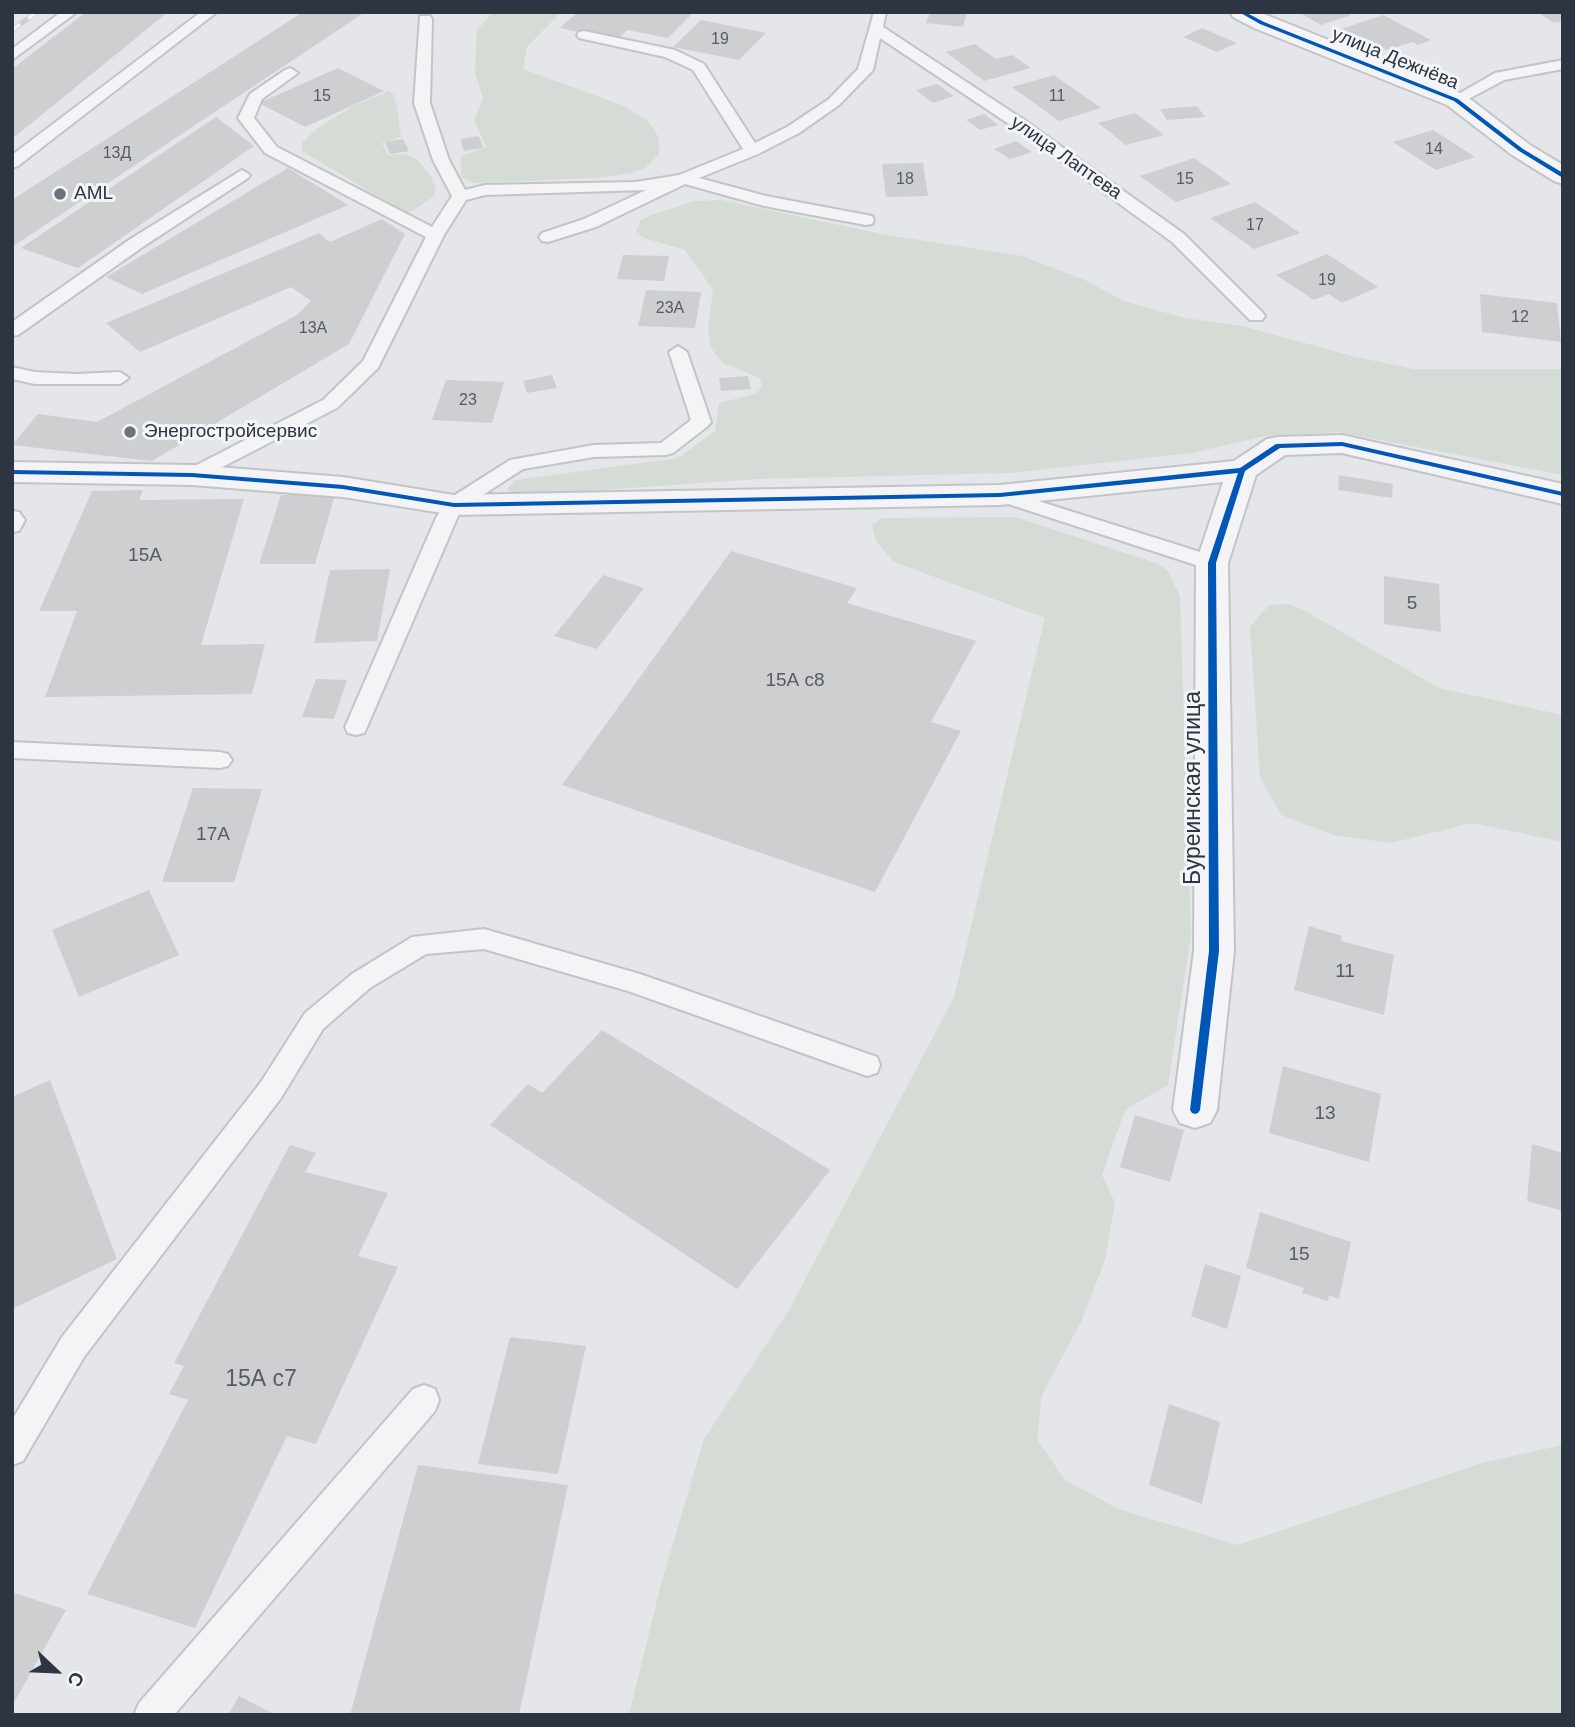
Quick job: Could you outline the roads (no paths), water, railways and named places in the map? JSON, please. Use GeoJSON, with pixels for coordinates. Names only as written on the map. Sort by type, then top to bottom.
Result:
{"type":"FeatureCollection","features":[{"type":"Feature","properties":{"kind":"street","name":"улица Дежнёва"},"geometry":{"type":"LineString","coordinates":[[1241,12],[1273,28],[1456,100],[1521,150],[1563,176]]}},
{"type":"Feature","properties":{"kind":"street"},"geometry":{"type":"LineString","coordinates":[[12,472],[192,475],[343,487],[454,505],[1000,495],[1242,470],[1278,446],[1342,444],[1563,494]]}},
{"type":"Feature","properties":{"kind":"street","name":"Буреинская улица"},"geometry":{"type":"LineString","coordinates":[[1195,1110],[1214,951],[1212,563],[1242,470]]}},
{"type":"Feature","properties":{"kind":"lane"},"geometry":{"type":"LineString","coordinates":[[12,56],[70,12]]}},
{"type":"Feature","properties":{"kind":"lane"},"geometry":{"type":"LineString","coordinates":[[12,163],[210,12]]}},
{"type":"Feature","properties":{"kind":"lane"},"geometry":{"type":"LineString","coordinates":[[425,19],[422,103],[441,160],[460,197]]}},
{"type":"Feature","properties":{"kind":"lane"},"geometry":{"type":"LineString","coordinates":[[548,237],[590,223],[793,130],[834,102],[864,70],[878,20]]}},
{"type":"Feature","properties":{"kind":"lane","name":"улица Лаптева"},"geometry":{"type":"LineString","coordinates":[[878,20],[1178,238],[1256,316]]}},
{"type":"Feature","properties":{"kind":"lane"},"geometry":{"type":"LineString","coordinates":[[584,35],[670,53],[699,67],[752,151]]}},
{"type":"Feature","properties":{"kind":"lane"},"geometry":{"type":"LineString","coordinates":[[1456,100],[1500,76],[1563,64]]}},
{"type":"Feature","properties":{"kind":"lane"},"geometry":{"type":"LineString","coordinates":[[290,74],[255,97],[246,118],[271,150],[435,235]]}},
{"type":"Feature","properties":{"kind":"lane"},"geometry":{"type":"LineString","coordinates":[[12,331],[138,242],[242,175]]}},
{"type":"Feature","properties":{"kind":"lane"},"geometry":{"type":"LineString","coordinates":[[192,475],[330,404],[372,364],[435,235],[460,197],[485,190],[636,187],[683,179],[764,201],[866,220]]}},
{"type":"Feature","properties":{"kind":"lane"},"geometry":{"type":"LineString","coordinates":[[356,727],[454,505],[517,464],[594,451],[666,449],[701,422],[678,352]]}},
{"type":"Feature","properties":{"kind":"lane"},"geometry":{"type":"LineString","coordinates":[[12,373],[76,380],[120,378]]}},
{"type":"Feature","properties":{"kind":"lane"},"geometry":{"type":"LineString","coordinates":[[1000,495],[1212,563]]}},
{"type":"Feature","properties":{"kind":"lane"},"geometry":{"type":"LineString","coordinates":[[12,517],[15,520],[12,526]]}},
{"type":"Feature","properties":{"kind":"lane"},"geometry":{"type":"LineString","coordinates":[[12,750],[220,760]]}},
{"type":"Feature","properties":{"kind":"lane"},"geometry":{"type":"LineString","coordinates":[[12,1450],[73,1347],[271,1090],[314,1021],[361,981],[421,944],[484,939],[631,981],[867,1065]]}},
{"type":"Feature","properties":{"kind":"lane"},"geometry":{"type":"LineString","coordinates":[[151,1715],[424,1400]]}},
{"type":"Feature","properties":{"kind":"railway"},"geometry":{"type":"LineString","coordinates":[[12,30],[37,12]]}},
{"type":"Feature","properties":{"kind":"place","name":"AML"},"geometry":{"type":"Point","coordinates":[60,194]}},
{"type":"Feature","properties":{"kind":"place","name":"Энергостройсервис"},"geometry":{"type":"Point","coordinates":[130,432]}}]}
